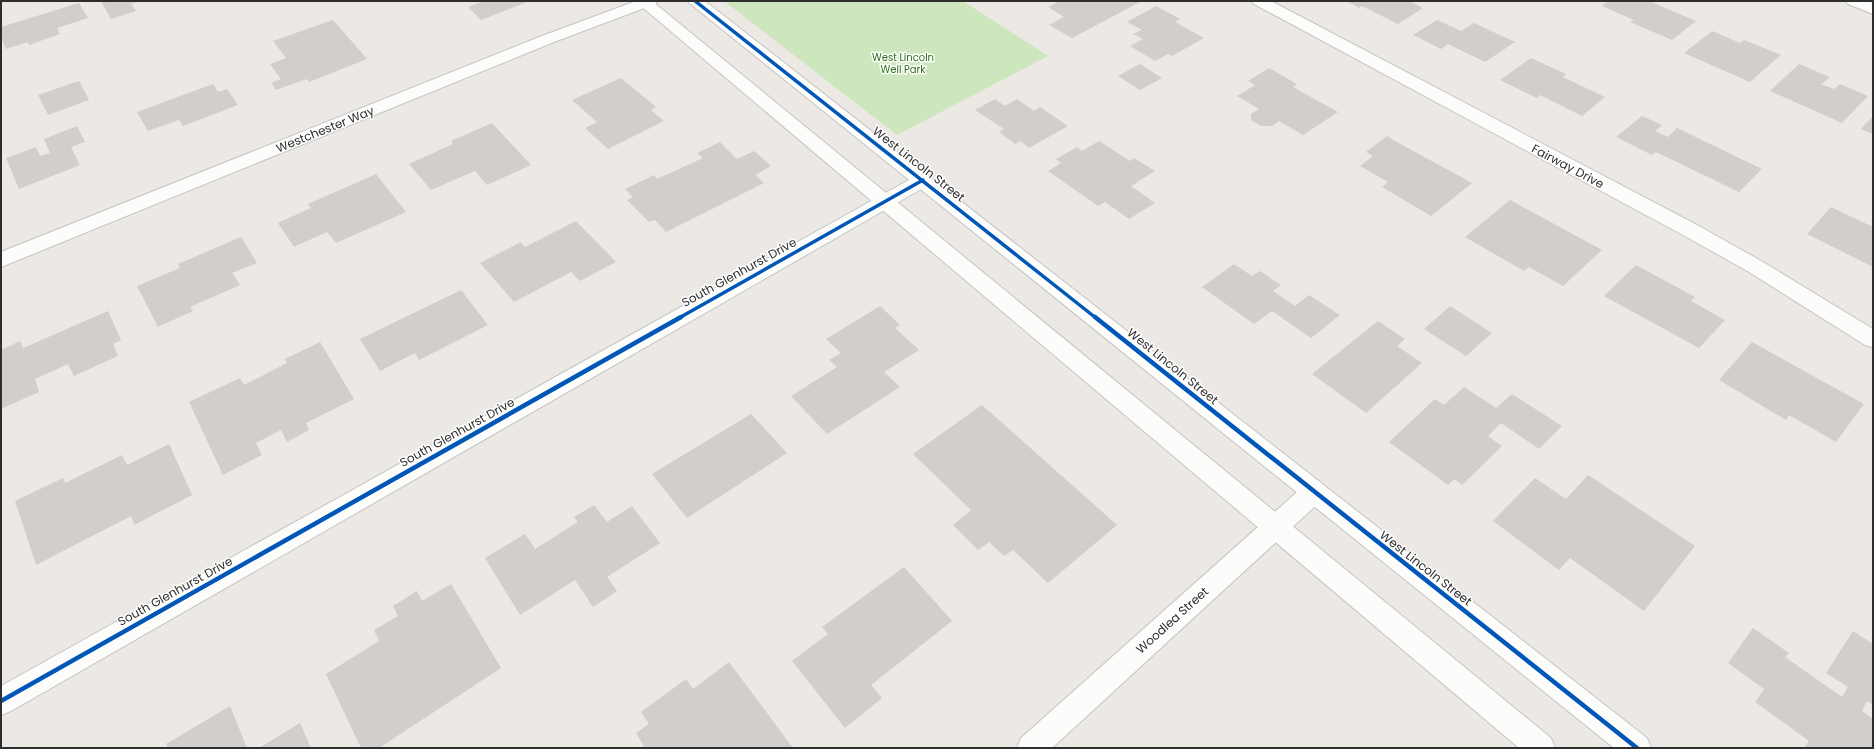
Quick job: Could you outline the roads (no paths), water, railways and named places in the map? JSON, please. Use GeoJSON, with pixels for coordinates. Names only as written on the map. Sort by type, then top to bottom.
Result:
{"type":"FeatureCollection","features":[{"type":"Feature","properties":{"kind":"street","name":"West Lincoln Street"},"geometry":{"type":"LineString","coordinates":[[695,1],[923,180],[1637,748]]}},
{"type":"Feature","properties":{"kind":"street","name":"Fairway Drive"},"geometry":{"type":"LineString","coordinates":[[1259,1],[1690,230],[1756,267],[1873,339]]}},
{"type":"Feature","properties":{"kind":"street"},"geometry":{"type":"LineString","coordinates":[[1853,1],[1873,9]]}},
{"type":"Feature","properties":{"kind":"street"},"geometry":{"type":"LineString","coordinates":[[646,2],[1541,748]]}},
{"type":"Feature","properties":{"kind":"street","name":"Westchester Way"},"geometry":{"type":"LineString","coordinates":[[1,260],[548,39],[646,2]]}},
{"type":"Feature","properties":{"kind":"street","name":"South Glenhurst Drive"},"geometry":{"type":"LineString","coordinates":[[1,701],[923,180]]}},
{"type":"Feature","properties":{"kind":"street","name":"Woodlea Street"},"geometry":{"type":"LineString","coordinates":[[1031,748],[1314,492]]}},
{"type":"Feature","properties":{"kind":"park label","name":"West Lincoln Well Park"},"geometry":{"type":"Point","coordinates":[903,62]}}]}
